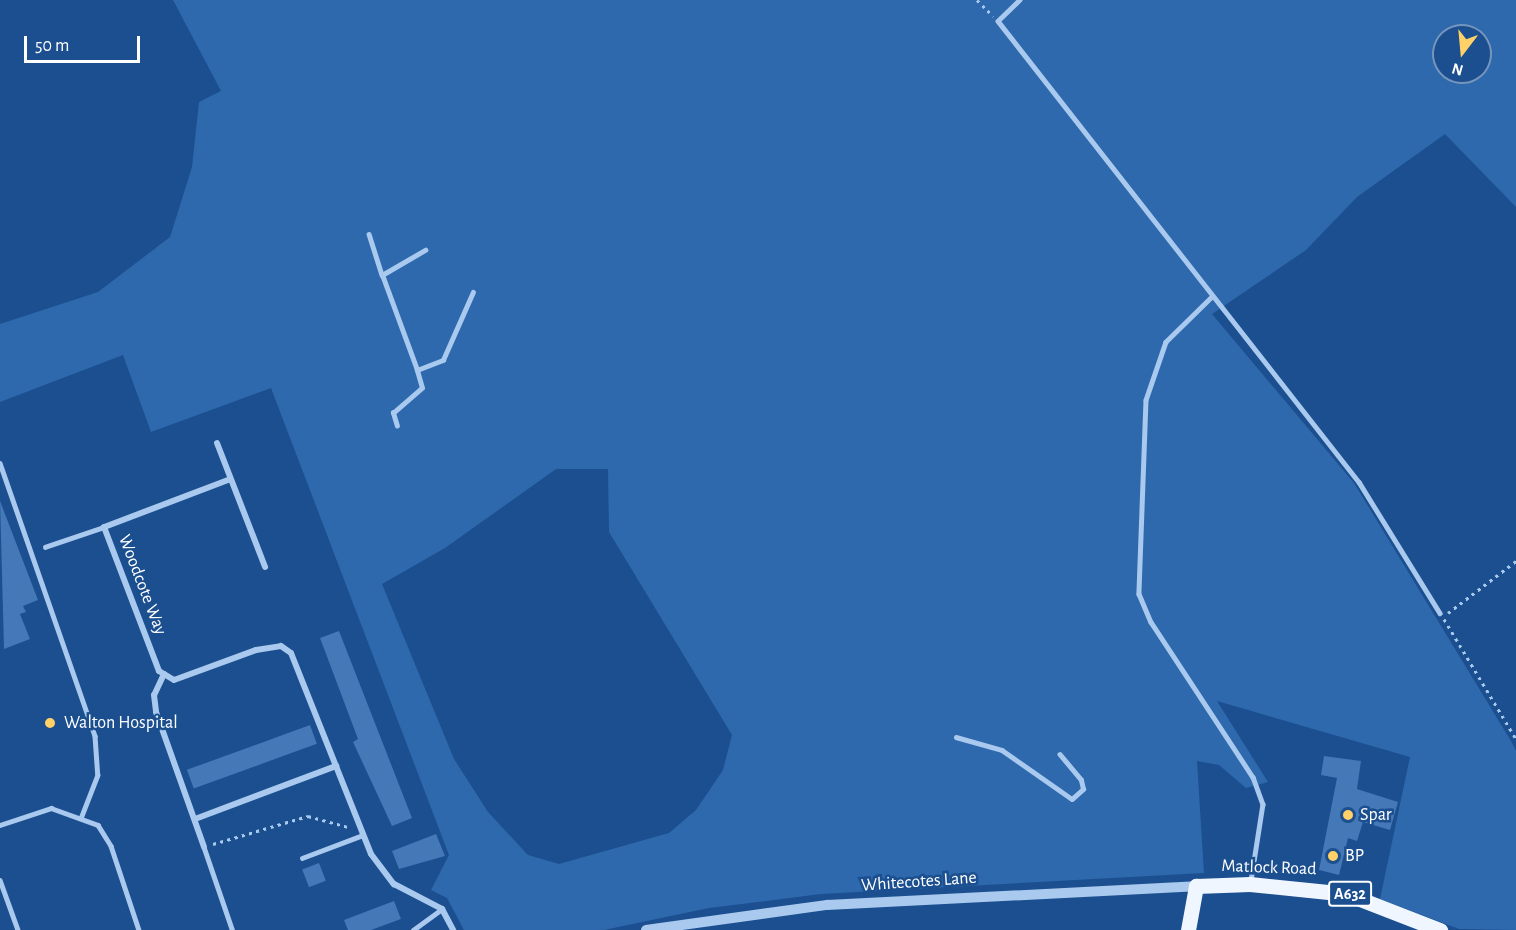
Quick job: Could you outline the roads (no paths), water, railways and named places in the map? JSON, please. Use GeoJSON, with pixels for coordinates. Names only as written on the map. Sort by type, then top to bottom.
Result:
{"type":"FeatureCollection","features":[{"type":"Feature","properties":{"kind":"main road","name":"Matlock Road"},"geometry":{"type":"LineString","coordinates":[[1197,886],[1250,884],[1347,894],[1440,930]]}},
{"type":"Feature","properties":{"kind":"main road"},"geometry":{"type":"LineString","coordinates":[[1188,930],[1197,886]]}},
{"type":"Feature","properties":{"kind":"street"},"geometry":{"type":"LineString","coordinates":[[217,443],[228,480],[265,567]]}},
{"type":"Feature","properties":{"kind":"street","name":"Woodcote Way"},"geometry":{"type":"LineString","coordinates":[[164,674],[104,527],[228,480]]}},
{"type":"Feature","properties":{"kind":"street"},"geometry":{"type":"LineString","coordinates":[[204,847],[156,712],[154,695],[164,674],[174,680],[281,646],[291,653],[363,835],[394,884],[442,909],[453,930]]}},
{"type":"Feature","properties":{"kind":"street"},"geometry":{"type":"LineString","coordinates":[[195,819],[336,766]]}},
{"type":"Feature","properties":{"kind":"street","name":"Whitecotes Lane"},"geometry":{"type":"LineString","coordinates":[[651,929],[827,905],[1197,886]]}},
{"type":"Feature","properties":{"kind":"lane"},"geometry":{"type":"LineString","coordinates":[[1020,0],[998,21],[1211,298],[1359,482],[1440,613]]}},
{"type":"Feature","properties":{"kind":"lane"},"geometry":{"type":"LineString","coordinates":[[369,234],[422,388],[393,413],[397,426]]}},
{"type":"Feature","properties":{"kind":"lane"},"geometry":{"type":"LineString","coordinates":[[382,274],[425,250]]}},
{"type":"Feature","properties":{"kind":"lane"},"geometry":{"type":"LineString","coordinates":[[417,370],[443,360],[473,292]]}},
{"type":"Feature","properties":{"kind":"lane"},"geometry":{"type":"LineString","coordinates":[[1211,298],[1166,342],[1146,400],[1139,594],[1151,622],[1260,795],[1260,844],[1250,884]]}},
{"type":"Feature","properties":{"kind":"lane"},"geometry":{"type":"LineString","coordinates":[[0,463],[95,736],[98,775],[82,816]]}},
{"type":"Feature","properties":{"kind":"lane"},"geometry":{"type":"LineString","coordinates":[[45,547],[104,527]]}},
{"type":"Feature","properties":{"kind":"lane"},"geometry":{"type":"LineString","coordinates":[[956,737],[1002,750],[1072,799],[1083,789],[1081,780],[1060,755]]}},
{"type":"Feature","properties":{"kind":"lane"},"geometry":{"type":"LineString","coordinates":[[0,825],[51,807],[82,816],[103,831],[111,846],[139,930]]}},
{"type":"Feature","properties":{"kind":"lane"},"geometry":{"type":"LineString","coordinates":[[302,858],[363,835]]}},
{"type":"Feature","properties":{"kind":"lane"},"geometry":{"type":"LineString","coordinates":[[204,847],[232,929]]}},
{"type":"Feature","properties":{"kind":"lane"},"geometry":{"type":"LineString","coordinates":[[0,880],[18,930]]}},
{"type":"Feature","properties":{"kind":"lane"},"geometry":{"type":"LineString","coordinates":[[413,930],[442,909]]}},
{"type":"Feature","properties":{"kind":"place","name":"Walton Hospital"},"geometry":{"type":"Point","coordinates":[50,723]}},
{"type":"Feature","properties":{"kind":"place","name":"Spar"},"geometry":{"type":"Point","coordinates":[1348,815]}},
{"type":"Feature","properties":{"kind":"place","name":"BP"},"geometry":{"type":"Point","coordinates":[1333,856]}}]}
